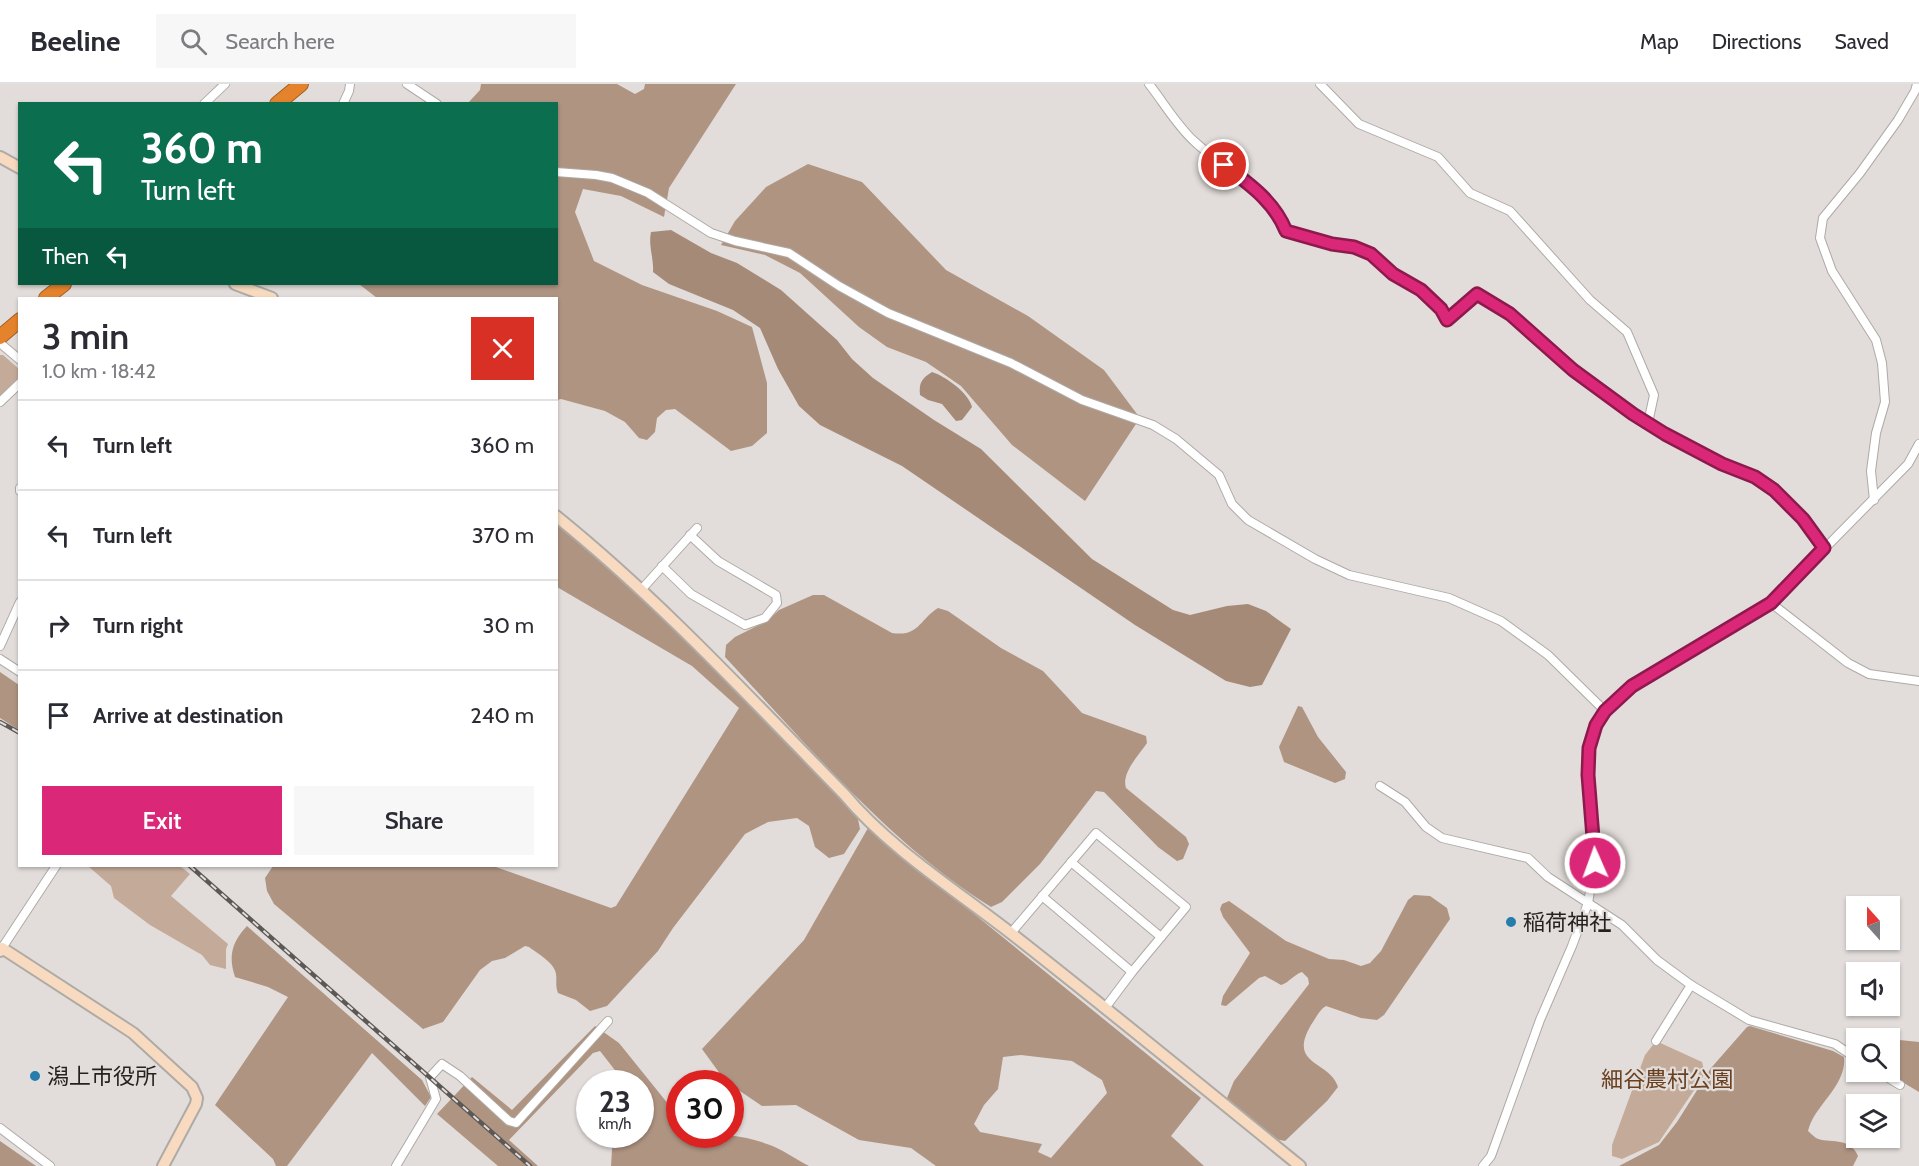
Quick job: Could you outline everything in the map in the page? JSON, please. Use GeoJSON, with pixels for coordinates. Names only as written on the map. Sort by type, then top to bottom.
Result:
{"type":"FeatureCollection","features":[{"type":"Feature","properties":{"kind":"highway"},"geometry":{"type":"LineString","coordinates":[[279,102],[301,84]]}},
{"type":"Feature","properties":{"kind":"highway"},"geometry":{"type":"LineString","coordinates":[[47,297],[63,285]]}},
{"type":"Feature","properties":{"kind":"highway"},"geometry":{"type":"LineString","coordinates":[[0,337],[18,322]]}},
{"type":"Feature","properties":{"kind":"street"},"geometry":{"type":"LineString","coordinates":[[206,102],[225,84]]}},
{"type":"Feature","properties":{"kind":"street"},"geometry":{"type":"LineString","coordinates":[[344,102],[350,84]]}},
{"type":"Feature","properties":{"kind":"street"},"geometry":{"type":"LineString","coordinates":[[407,84],[434,102]]}},
{"type":"Feature","properties":{"kind":"street"},"geometry":{"type":"LineString","coordinates":[[1149,84],[1193,140],[1260,193],[1280,216],[1286,231],[1332,244],[1354,247],[1371,254],[1393,274],[1421,290],[1441,309],[1447,320],[1477,294],[1510,314],[1573,370],[1604,394],[1648,423],[1703,454],[1755,477],[1774,490],[1803,519],[1824,548]]}},
{"type":"Feature","properties":{"kind":"street"},"geometry":{"type":"LineString","coordinates":[[1320,84],[1359,123],[1438,157],[1470,193],[1510,211],[1590,300],[1627,332],[1654,395],[1648,423]]}},
{"type":"Feature","properties":{"kind":"street"},"geometry":{"type":"LineString","coordinates":[[1874,500],[1871,471],[1876,433],[1885,402],[1882,363],[1876,340],[1832,271],[1820,238],[1823,218],[1860,173],[1898,120],[1917,84]]}},
{"type":"Feature","properties":{"kind":"street"},"geometry":{"type":"LineString","coordinates":[[0,157],[18,167]]}},
{"type":"Feature","properties":{"kind":"street"},"geometry":{"type":"LineString","coordinates":[[558,172],[612,178],[648,193],[711,233],[789,253],[839,286],[888,313],[1011,363],[1082,400],[1153,425],[1176,439],[1219,475],[1232,504],[1248,520],[1315,559],[1349,575],[1449,598],[1501,621],[1548,655],[1605,711]]}},
{"type":"Feature","properties":{"kind":"street"},"geometry":{"type":"LineString","coordinates":[[238,285],[269,297]]}},
{"type":"Feature","properties":{"kind":"street"},"geometry":{"type":"LineString","coordinates":[[0,343],[18,358]]}},
{"type":"Feature","properties":{"kind":"street"},"geometry":{"type":"LineString","coordinates":[[0,402],[18,385]]}},
{"type":"Feature","properties":{"kind":"street"},"geometry":{"type":"LineString","coordinates":[[1483,1166],[1491,1156],[1540,1020],[1588,903],[1595,863],[1588,775],[1589,748],[1596,725],[1605,711],[1632,686],[1771,603],[1908,464],[1919,444]]}},
{"type":"Feature","properties":{"kind":"street"},"geometry":{"type":"LineString","coordinates":[[558,518],[641,590],[797,745],[862,816],[1300,1166]]}},
{"type":"Feature","properties":{"kind":"street"},"geometry":{"type":"LineString","coordinates":[[641,590],[696,528]]}},
{"type":"Feature","properties":{"kind":"street"},"geometry":{"type":"LineString","coordinates":[[662,566],[692,594],[745,625],[765,618],[777,603],[776,595],[718,561],[690,535]]}},
{"type":"Feature","properties":{"kind":"street"},"geometry":{"type":"LineString","coordinates":[[1771,603],[1848,663],[1869,674],[1919,681]]}},
{"type":"Feature","properties":{"kind":"street"},"geometry":{"type":"LineString","coordinates":[[0,646],[18,606]]}},
{"type":"Feature","properties":{"kind":"street"},"geometry":{"type":"LineString","coordinates":[[0,659],[18,671]]}},
{"type":"Feature","properties":{"kind":"street"},"geometry":{"type":"LineString","coordinates":[[1380,786],[1405,802],[1426,827],[1442,838],[1528,858],[1548,877],[1622,925],[1658,960],[1691,985],[1749,1020],[1835,1044],[1846,1052]]}},
{"type":"Feature","properties":{"kind":"street"},"geometry":{"type":"LineString","coordinates":[[1011,933],[1096,833],[1186,907],[1105,1008]]}},
{"type":"Feature","properties":{"kind":"street"},"geometry":{"type":"LineString","coordinates":[[1071,862],[1161,937]]}},
{"type":"Feature","properties":{"kind":"street"},"geometry":{"type":"LineString","coordinates":[[55,867],[1,948],[133,1033],[192,1087],[197,1098],[196,1104],[163,1166]]}},
{"type":"Feature","properties":{"kind":"street"},"geometry":{"type":"LineString","coordinates":[[1042,896],[1132,972]]}},
{"type":"Feature","properties":{"kind":"street"},"geometry":{"type":"LineString","coordinates":[[1656,1041],[1691,985]]}},
{"type":"Feature","properties":{"kind":"street"},"geometry":{"type":"LineString","coordinates":[[396,1166],[436,1099],[430,1077],[442,1064],[460,1076],[509,1122],[516,1123],[608,1021]]}},
{"type":"Feature","properties":{"kind":"street"},"geometry":{"type":"LineString","coordinates":[[1895,1082],[1900,1085]]}},
{"type":"Feature","properties":{"kind":"street"},"geometry":{"type":"LineString","coordinates":[[0,1128],[50,1166]]}},
{"type":"Feature","properties":{"kind":"green space"},"geometry":{"type":"Polygon","coordinates":[[[0,355],[3,355],[18,368],[18,380],[0,398],[0,355]]]}},
{"type":"Feature","properties":{"kind":"green space"},"geometry":{"type":"Polygon","coordinates":[[[89,867],[181,867],[190,874],[171,896],[228,944],[226,969],[210,965],[202,955],[150,925],[114,898],[111,886],[89,867]]]}},
{"type":"Feature","properties":{"kind":"green space","name":"細谷農村公園"},"geometry":{"type":"Polygon","coordinates":[[[1656,1041],[1702,1062],[1705,1074],[1659,1142],[1622,1159],[1612,1156],[1612,1145],[1645,1055],[1656,1041]]]}},
{"type":"Feature","properties":{"kind":"shaded area"},"geometry":{"type":"Polygon","coordinates":[[[481,84],[617,84],[635,94],[644,89],[645,84],[736,84],[669,188],[664,217],[621,196],[583,189],[575,212],[594,261],[642,285],[717,311],[752,327],[767,383],[767,433],[752,446],[731,451],[675,409],[666,410],[657,418],[655,432],[647,440],[639,438],[625,422],[605,411],[558,400],[558,297],[376,297],[360,285],[558,285],[558,102],[469,102],[480,90],[481,84]]]}},
{"type":"Feature","properties":{"kind":"shaded area"},"geometry":{"type":"Polygon","coordinates":[[[808,164],[862,182],[946,270],[1028,316],[1104,370],[1140,418],[1085,501],[1012,445],[961,386],[926,362],[887,347],[859,327],[800,273],[765,255],[721,245],[735,221],[766,187],[808,164]]]}},
{"type":"Feature","properties":{"kind":"shaded area"},"geometry":{"type":"Polygon","coordinates":[[[671,230],[711,253],[737,263],[781,290],[837,340],[852,359],[873,378],[981,449],[1092,559],[1173,610],[1190,615],[1227,606],[1248,604],[1266,611],[1291,629],[1262,685],[1250,687],[1226,681],[1135,625],[902,466],[820,425],[799,406],[778,369],[760,328],[733,310],[669,284],[653,272],[651,232],[671,230]]]}},
{"type":"Feature","properties":{"kind":"shaded area"},"geometry":{"type":"Polygon","coordinates":[[[932,372],[956,386],[970,402],[972,407],[962,420],[956,421],[942,404],[920,395],[922,382],[932,372]]]}},
{"type":"Feature","properties":{"kind":"shaded area"},"geometry":{"type":"Polygon","coordinates":[[[558,523],[634,589],[736,689],[839,794],[858,819],[860,829],[844,854],[829,858],[815,847],[809,826],[797,818],[768,822],[745,834],[658,951],[607,1006],[590,1011],[576,1000],[558,993],[555,970],[541,955],[525,946],[505,958],[492,961],[480,970],[443,1022],[423,1029],[274,904],[267,891],[265,878],[272,867],[496,867],[611,908],[616,906],[739,708],[692,666],[558,588],[558,523]]]}},
{"type":"Feature","properties":{"kind":"shaded area"},"geometry":{"type":"Polygon","coordinates":[[[813,595],[824,595],[892,633],[901,634],[913,630],[938,608],[948,611],[1001,648],[1043,671],[1082,713],[1146,736],[1147,743],[1128,770],[1126,788],[1186,837],[1189,844],[1183,859],[1177,861],[1158,847],[1104,792],[1096,791],[1040,864],[1002,902],[991,907],[953,881],[883,823],[850,791],[725,657],[726,645],[735,637],[767,621],[779,610],[813,595]]]}},
{"type":"Feature","properties":{"kind":"shaded area"},"geometry":{"type":"Polygon","coordinates":[[[0,672],[18,684],[18,729],[0,718],[0,672]]]}},
{"type":"Feature","properties":{"kind":"shaded area"},"geometry":{"type":"Polygon","coordinates":[[[1298,706],[1302,707],[1318,737],[1346,772],[1345,779],[1335,783],[1284,762],[1279,747],[1298,706]]]}},
{"type":"Feature","properties":{"kind":"shaded area"},"geometry":{"type":"Polygon","coordinates":[[[868,828],[1201,1098],[1171,1136],[1204,1166],[936,1166],[911,1148],[859,1140],[796,1105],[762,1106],[744,1094],[744,1070],[717,1070],[702,1049],[804,940],[868,828]],[[1021,1055],[1003,1057],[998,1089],[984,1105],[974,1124],[980,1132],[1042,1144],[1038,1152],[1051,1158],[1107,1093],[1102,1080],[1072,1061],[1021,1055]]]}},
{"type":"Feature","properties":{"kind":"shaded area"},"geometry":{"type":"Polygon","coordinates":[[[1414,895],[1430,896],[1447,908],[1450,919],[1384,1015],[1377,1020],[1361,1018],[1326,1006],[1319,1012],[1305,1038],[1304,1048],[1307,1056],[1334,1078],[1338,1087],[1327,1101],[1285,1141],[1275,1139],[1227,1098],[1234,1081],[1309,984],[1308,978],[1302,972],[1281,985],[1265,976],[1259,978],[1226,1006],[1221,1005],[1223,996],[1250,953],[1223,917],[1220,909],[1222,904],[1229,901],[1286,941],[1329,959],[1344,960],[1361,966],[1370,963],[1381,951],[1408,900],[1414,895]]]}},
{"type":"Feature","properties":{"kind":"shaded area"},"geometry":{"type":"Polygon","coordinates":[[[247,926],[422,1080],[431,1097],[425,1106],[372,1053],[287,1166],[276,1166],[273,1159],[215,1105],[288,997],[268,987],[235,977],[232,962],[233,950],[247,926]]]}},
{"type":"Feature","properties":{"kind":"shaded area"},"geometry":{"type":"Polygon","coordinates":[[[595,1026],[619,1043],[641,1070],[615,1070],[600,1051],[593,1053],[509,1140],[538,1166],[498,1166],[437,1114],[472,1077],[512,1110],[595,1026]]]}},
{"type":"Feature","properties":{"kind":"shaded area"},"geometry":{"type":"Polygon","coordinates":[[[1747,1027],[1833,1051],[1844,1057],[1844,1067],[1836,1086],[1811,1122],[1808,1131],[1821,1140],[1844,1143],[1846,1148],[1852,1148],[1858,1156],[1853,1166],[1619,1166],[1659,1145],[1677,1122],[1711,1068],[1747,1027]]]}},
{"type":"Feature","properties":{"kind":"shaded area"},"geometry":{"type":"Polygon","coordinates":[[[1900,1040],[1919,1042],[1919,1092],[1900,1081],[1900,1040]]]}},
{"type":"Feature","properties":{"kind":"shaded area"},"geometry":{"type":"Polygon","coordinates":[[[654,1086],[666,1101],[666,1148],[744,1148],[744,1138],[778,1149],[809,1166],[611,1166],[612,1148],[654,1148],[654,1086]]]}},
{"type":"Feature","properties":{"kind":"shaded area"},"geometry":{"type":"Polygon","coordinates":[[[0,1141],[36,1166],[0,1166],[0,1141]]]}},
{"type":"Feature","properties":{"kind":"railway"},"geometry":{"type":"LineString","coordinates":[[0,722],[18,732]]}},
{"type":"Feature","properties":{"kind":"railway"},"geometry":{"type":"LineString","coordinates":[[191,867],[530,1166]]}},
{"type":"Feature","properties":{"kind":"place","name":"稲荷神社"},"geometry":{"type":"Point","coordinates":[1511,922]}},
{"type":"Feature","properties":{"kind":"place","name":"潟上市役所"},"geometry":{"type":"Point","coordinates":[35,1076]}},
{"type":"Feature","properties":{"kind":"route"},"geometry":{"type":"LineString","coordinates":[[1224,165],[1260,193],[1280,216],[1286,231],[1332,244],[1354,247],[1371,254],[1393,274],[1421,290],[1441,309],[1447,320],[1477,294],[1510,314],[1573,370],[1604,394],[1665,434],[1722,464],[1755,477],[1774,490],[1803,519],[1824,548],[1771,603],[1632,686],[1605,711],[1596,725],[1589,748],[1588,775],[1595,863]]}}]}
